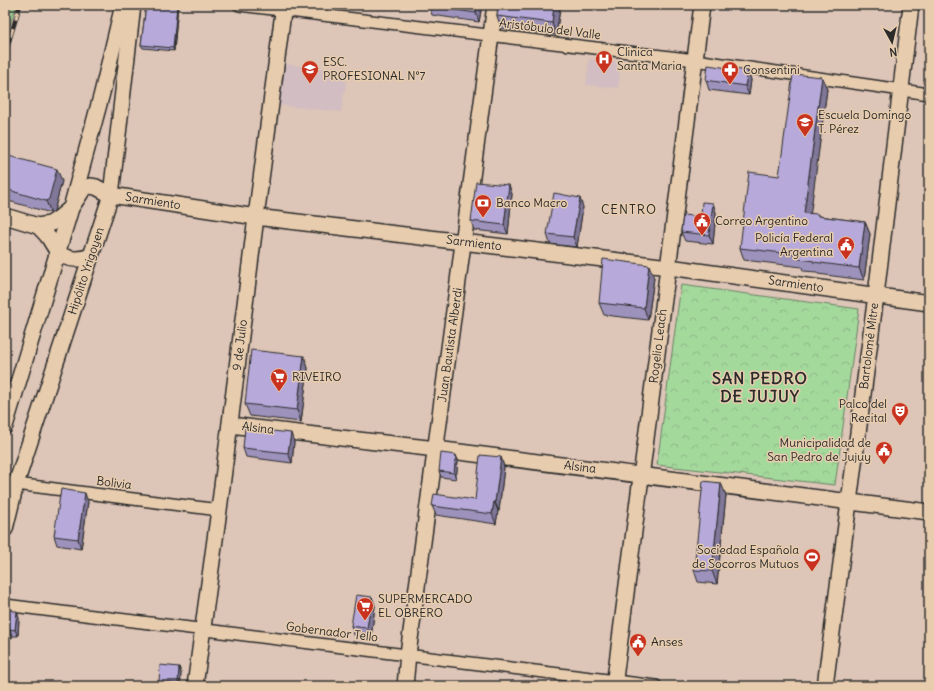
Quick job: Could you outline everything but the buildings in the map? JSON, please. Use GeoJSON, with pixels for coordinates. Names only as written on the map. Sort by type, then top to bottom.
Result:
{"type":"FeatureCollection","features":[{"type":"Feature","properties":{"kind":"street"},"geometry":{"type":"LineString","coordinates":[[5,426],[71,208],[102,93],[123,5]]}},
{"type":"Feature","properties":{"kind":"street","name":"Hipólito Yrigoyen"},"geometry":{"type":"LineString","coordinates":[[5,529],[10,483],[91,256],[111,195],[133,5]]}},
{"type":"Feature","properties":{"kind":"street","name":"Aristóbulo del Valle"},"geometry":{"type":"LineString","coordinates":[[239,5],[284,8],[492,36],[695,60],[929,94]]}},
{"type":"Feature","properties":{"kind":"street","name":"Juan Bautista Alberdi"},"geometry":{"type":"LineString","coordinates":[[405,686],[408,654],[496,5]]}},
{"type":"Feature","properties":{"kind":"street","name":"Rogelio Leach"},"geometry":{"type":"LineString","coordinates":[[614,683],[702,5]]}},
{"type":"Feature","properties":{"kind":"street","name":"Bartolomé Mitre"},"geometry":{"type":"LineString","coordinates":[[825,686],[876,295],[911,5]]}},
{"type":"Feature","properties":{"kind":"street","name":"9 de Julio"},"geometry":{"type":"LineString","coordinates":[[195,686],[284,8]]}},
{"type":"Feature","properties":{"kind":"street","name":"Sarmiento"},"geometry":{"type":"LineString","coordinates":[[38,226],[50,224],[59,218],[71,208],[84,188],[96,186],[111,195],[256,217],[669,267],[929,303]]}},
{"type":"Feature","properties":{"kind":"street"},"geometry":{"type":"LineString","coordinates":[[5,216],[38,226],[58,252],[65,257],[75,259],[91,256]]}},
{"type":"Feature","properties":{"kind":"street","name":"Alsina"},"geometry":{"type":"LineString","coordinates":[[230,425],[436,449],[929,512]]}},
{"type":"Feature","properties":{"kind":"street","name":"Bolivia"},"geometry":{"type":"LineString","coordinates":[[10,483],[219,510]]}},
{"type":"Feature","properties":{"kind":"street","name":"Gobernador Tello"},"geometry":{"type":"LineString","coordinates":[[5,605],[408,654],[614,683],[656,686]]}},
{"type":"Feature","properties":{"kind":"shaded area","name":"Clinica Santa Maria"},"geometry":{"type":"Polygon","coordinates":[[[589,59],[621,62],[618,88],[586,85],[589,59]]]}},
{"type":"Feature","properties":{"kind":"shaded area"},"geometry":{"type":"Polygon","coordinates":[[[283,64],[348,71],[341,112],[277,105],[283,64]]]}},
{"type":"Feature","properties":{"kind":"green space"},"geometry":{"type":"Polygon","coordinates":[[[5,5],[17,5],[5,38],[5,5]]]}},
{"type":"Feature","properties":{"kind":"green space"},"geometry":{"type":"Polygon","coordinates":[[[681,285],[859,309],[835,485],[657,465],[681,285]]]}},
{"type":"Feature","properties":{"kind":"railway"},"geometry":{"type":"LineString","coordinates":[[5,54],[20,5]]}},
{"type":"Feature","properties":{"kind":"place","name":"Clinica Santa Maria"},"geometry":{"type":"Point","coordinates":[604,74]}},
{"type":"Feature","properties":{"kind":"place","name":"ESC. PROFESIONAL N°7"},"geometry":{"type":"Point","coordinates":[310,84]}},
{"type":"Feature","properties":{"kind":"place","name":"Consentini"},"geometry":{"type":"Point","coordinates":[730,85]}},
{"type":"Feature","properties":{"kind":"place","name":"Escuela Domingo T. Pérez"},"geometry":{"type":"Point","coordinates":[805,137]}},
{"type":"Feature","properties":{"kind":"place","name":"Banco Macro"},"geometry":{"type":"Point","coordinates":[483,218]}},
{"type":"Feature","properties":{"kind":"place","name":"Correo Argentino"},"geometry":{"type":"Point","coordinates":[702,236]}},
{"type":"Feature","properties":{"kind":"place","name":"Policía Federal Argentina"},"geometry":{"type":"Point","coordinates":[846,260]}},
{"type":"Feature","properties":{"kind":"place","name":"RIVEIRO"},"geometry":{"type":"Point","coordinates":[279,392]}},
{"type":"Feature","properties":{"kind":"place","name":"Palco del Recital"},"geometry":{"type":"Point","coordinates":[900,426]}},
{"type":"Feature","properties":{"kind":"place","name":"Municipalidad de San Pedro de Jujuy"},"geometry":{"type":"Point","coordinates":[884,465]}},
{"type":"Feature","properties":{"kind":"place","name":"Sociedad Española de Socorros Mutuos"},"geometry":{"type":"Point","coordinates":[812,572]}},
{"type":"Feature","properties":{"kind":"place","name":"SUPERMERCADO EL OBRERO"},"geometry":{"type":"Point","coordinates":[365,621]}},
{"type":"Feature","properties":{"kind":"place","name":"Anses"},"geometry":{"type":"Point","coordinates":[638,657]}},
{"type":"Feature","properties":{"kind":"district","name":"CENTRO"},"geometry":{"type":"Point","coordinates":[629,209]}},
{"type":"Feature","properties":{"kind":"district","name":"SAN PEDRO DE JUJUY"},"geometry":{"type":"Point","coordinates":[760,387]}}]}
